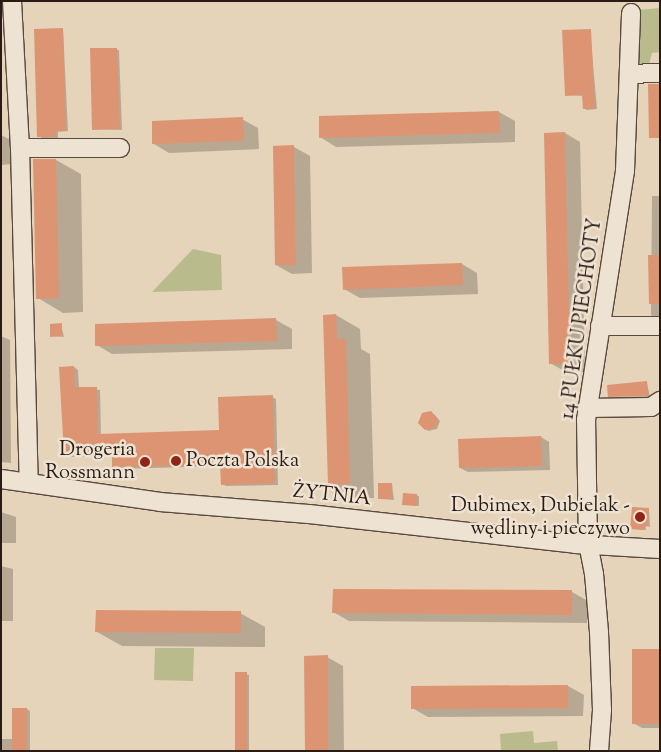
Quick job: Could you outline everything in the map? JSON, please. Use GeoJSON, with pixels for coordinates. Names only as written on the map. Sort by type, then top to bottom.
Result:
{"type":"FeatureCollection","features":[{"type":"Feature","properties":{"kind":"street"},"geometry":{"type":"LineString","coordinates":[[12,1],[20,148],[29,483]]}},
{"type":"Feature","properties":{"kind":"street","name":"14 PUŁKU PIECHOTY"},"geometry":{"type":"LineString","coordinates":[[599,751],[602,710],[594,574],[588,544],[587,408],[625,171],[631,13]]}},
{"type":"Feature","properties":{"kind":"street"},"geometry":{"type":"LineString","coordinates":[[629,74],[660,73]]}},
{"type":"Feature","properties":{"kind":"street"},"geometry":{"type":"LineString","coordinates":[[20,148],[120,148]]}},
{"type":"Feature","properties":{"kind":"street"},"geometry":{"type":"LineString","coordinates":[[600,326],[660,326]]}},
{"type":"Feature","properties":{"kind":"street"},"geometry":{"type":"LineString","coordinates":[[587,408],[651,407],[660,401]]}},
{"type":"Feature","properties":{"kind":"street","name":"ŻYTNIA"},"geometry":{"type":"LineString","coordinates":[[1,479],[160,502],[588,544],[660,549]]}},
{"type":"Feature","properties":{"kind":"green space"},"geometry":{"type":"Polygon","coordinates":[[[660,8],[660,52],[652,53],[649,64],[634,64],[639,10],[660,8]]]}},
{"type":"Feature","properties":{"kind":"green space"},"geometry":{"type":"Polygon","coordinates":[[[193,249],[221,255],[222,290],[152,292],[193,249]]]}},
{"type":"Feature","properties":{"kind":"green space"},"geometry":{"type":"Polygon","coordinates":[[[155,648],[194,648],[193,681],[154,680],[155,648]]]}},
{"type":"Feature","properties":{"kind":"green space"},"geometry":{"type":"Polygon","coordinates":[[[533,731],[534,743],[557,741],[558,751],[501,751],[500,734],[533,731]]]}},
{"type":"Feature","properties":{"kind":"building"},"geometry":{"type":"Polygon","coordinates":[[[63,28],[66,131],[56,131],[56,137],[37,137],[34,29],[63,28]]]}},
{"type":"Feature","properties":{"kind":"building"},"geometry":{"type":"Polygon","coordinates":[[[591,29],[595,109],[583,109],[582,95],[565,96],[562,30],[591,29]]]}},
{"type":"Feature","properties":{"kind":"building"},"geometry":{"type":"Polygon","coordinates":[[[90,48],[117,48],[120,129],[92,130],[90,48]]]}},
{"type":"Feature","properties":{"kind":"building"},"geometry":{"type":"Polygon","coordinates":[[[648,84],[660,84],[660,138],[649,138],[648,84]]]}},
{"type":"Feature","properties":{"kind":"building"},"geometry":{"type":"Polygon","coordinates":[[[499,111],[500,133],[319,138],[319,116],[499,111]]]}},
{"type":"Feature","properties":{"kind":"building"},"geometry":{"type":"Polygon","coordinates":[[[243,117],[244,141],[152,144],[152,121],[243,117]]]}},
{"type":"Feature","properties":{"kind":"building"},"geometry":{"type":"Polygon","coordinates":[[[565,132],[570,364],[549,364],[544,133],[565,132]]]}},
{"type":"Feature","properties":{"kind":"building"},"geometry":{"type":"Polygon","coordinates":[[[294,145],[296,265],[275,265],[273,146],[294,145]]]}},
{"type":"Feature","properties":{"kind":"building"},"geometry":{"type":"Polygon","coordinates":[[[33,159],[56,159],[59,298],[36,299],[33,159]]]}},
{"type":"Feature","properties":{"kind":"building"},"geometry":{"type":"Polygon","coordinates":[[[648,255],[660,255],[660,304],[649,304],[648,255]]]}},
{"type":"Feature","properties":{"kind":"building"},"geometry":{"type":"Polygon","coordinates":[[[462,263],[463,285],[343,290],[342,267],[462,263]]]}},
{"type":"Feature","properties":{"kind":"building"},"geometry":{"type":"Polygon","coordinates":[[[336,314],[337,339],[346,339],[350,484],[328,485],[323,315],[336,314]]]}},
{"type":"Feature","properties":{"kind":"building"},"geometry":{"type":"Polygon","coordinates":[[[276,318],[277,341],[95,346],[95,324],[276,318]]]}},
{"type":"Feature","properties":{"kind":"building"},"geometry":{"type":"Polygon","coordinates":[[[62,323],[62,336],[50,337],[50,324],[62,323]]]}},
{"type":"Feature","properties":{"kind":"building"},"geometry":{"type":"Polygon","coordinates":[[[74,366],[75,387],[97,387],[98,434],[219,430],[218,397],[273,395],[275,483],[221,485],[220,465],[112,467],[112,454],[64,455],[59,367],[74,366]]]}},
{"type":"Feature","properties":{"kind":"building"},"geometry":{"type":"Polygon","coordinates":[[[647,381],[648,396],[608,397],[607,385],[647,381]]]}},
{"type":"Feature","properties":{"kind":"building"},"geometry":{"type":"Polygon","coordinates":[[[431,411],[438,419],[435,428],[425,430],[418,423],[422,413],[431,411]]]}},
{"type":"Feature","properties":{"kind":"building"},"geometry":{"type":"Polygon","coordinates":[[[541,436],[542,466],[459,468],[458,439],[541,436]]]}},
{"type":"Feature","properties":{"kind":"building"},"geometry":{"type":"Polygon","coordinates":[[[378,483],[392,483],[392,499],[378,499],[378,483]]]}},
{"type":"Feature","properties":{"kind":"building"},"geometry":{"type":"Polygon","coordinates":[[[403,493],[417,494],[417,506],[402,505],[403,493]]]}},
{"type":"Feature","properties":{"kind":"building","name":"Dubimex, Dubielak - wędliny i pieczywo"},"geometry":{"type":"Polygon","coordinates":[[[632,507],[649,508],[648,526],[644,526],[644,530],[630,529],[632,507]]]}},
{"type":"Feature","properties":{"kind":"building"},"geometry":{"type":"Polygon","coordinates":[[[333,589],[572,590],[572,615],[332,613],[333,589]]]}},
{"type":"Feature","properties":{"kind":"building"},"geometry":{"type":"Polygon","coordinates":[[[96,610],[241,611],[241,633],[95,632],[96,610]]]}},
{"type":"Feature","properties":{"kind":"building"},"geometry":{"type":"Polygon","coordinates":[[[632,649],[660,649],[660,724],[632,724],[632,649]]]}},
{"type":"Feature","properties":{"kind":"building"},"geometry":{"type":"Polygon","coordinates":[[[328,655],[328,751],[305,751],[304,656],[328,655]]]}},
{"type":"Feature","properties":{"kind":"building"},"geometry":{"type":"Polygon","coordinates":[[[235,672],[247,672],[247,751],[235,751],[235,672]]]}},
{"type":"Feature","properties":{"kind":"building"},"geometry":{"type":"Polygon","coordinates":[[[568,685],[568,708],[411,709],[411,686],[568,685]]]}},
{"type":"Feature","properties":{"kind":"building"},"geometry":{"type":"Polygon","coordinates":[[[12,708],[27,708],[27,751],[12,751],[12,708]]]}},
{"type":"Feature","properties":{"kind":"place","name":"Poczta Polska"},"geometry":{"type":"Point","coordinates":[176,461]}},
{"type":"Feature","properties":{"kind":"place","name":"Drogeria Rossmann"},"geometry":{"type":"Point","coordinates":[145,462]}},
{"type":"Feature","properties":{"kind":"place","name":"Dubimex, Dubielak - wędliny i pieczywo"},"geometry":{"type":"Point","coordinates":[640,517]}}]}
